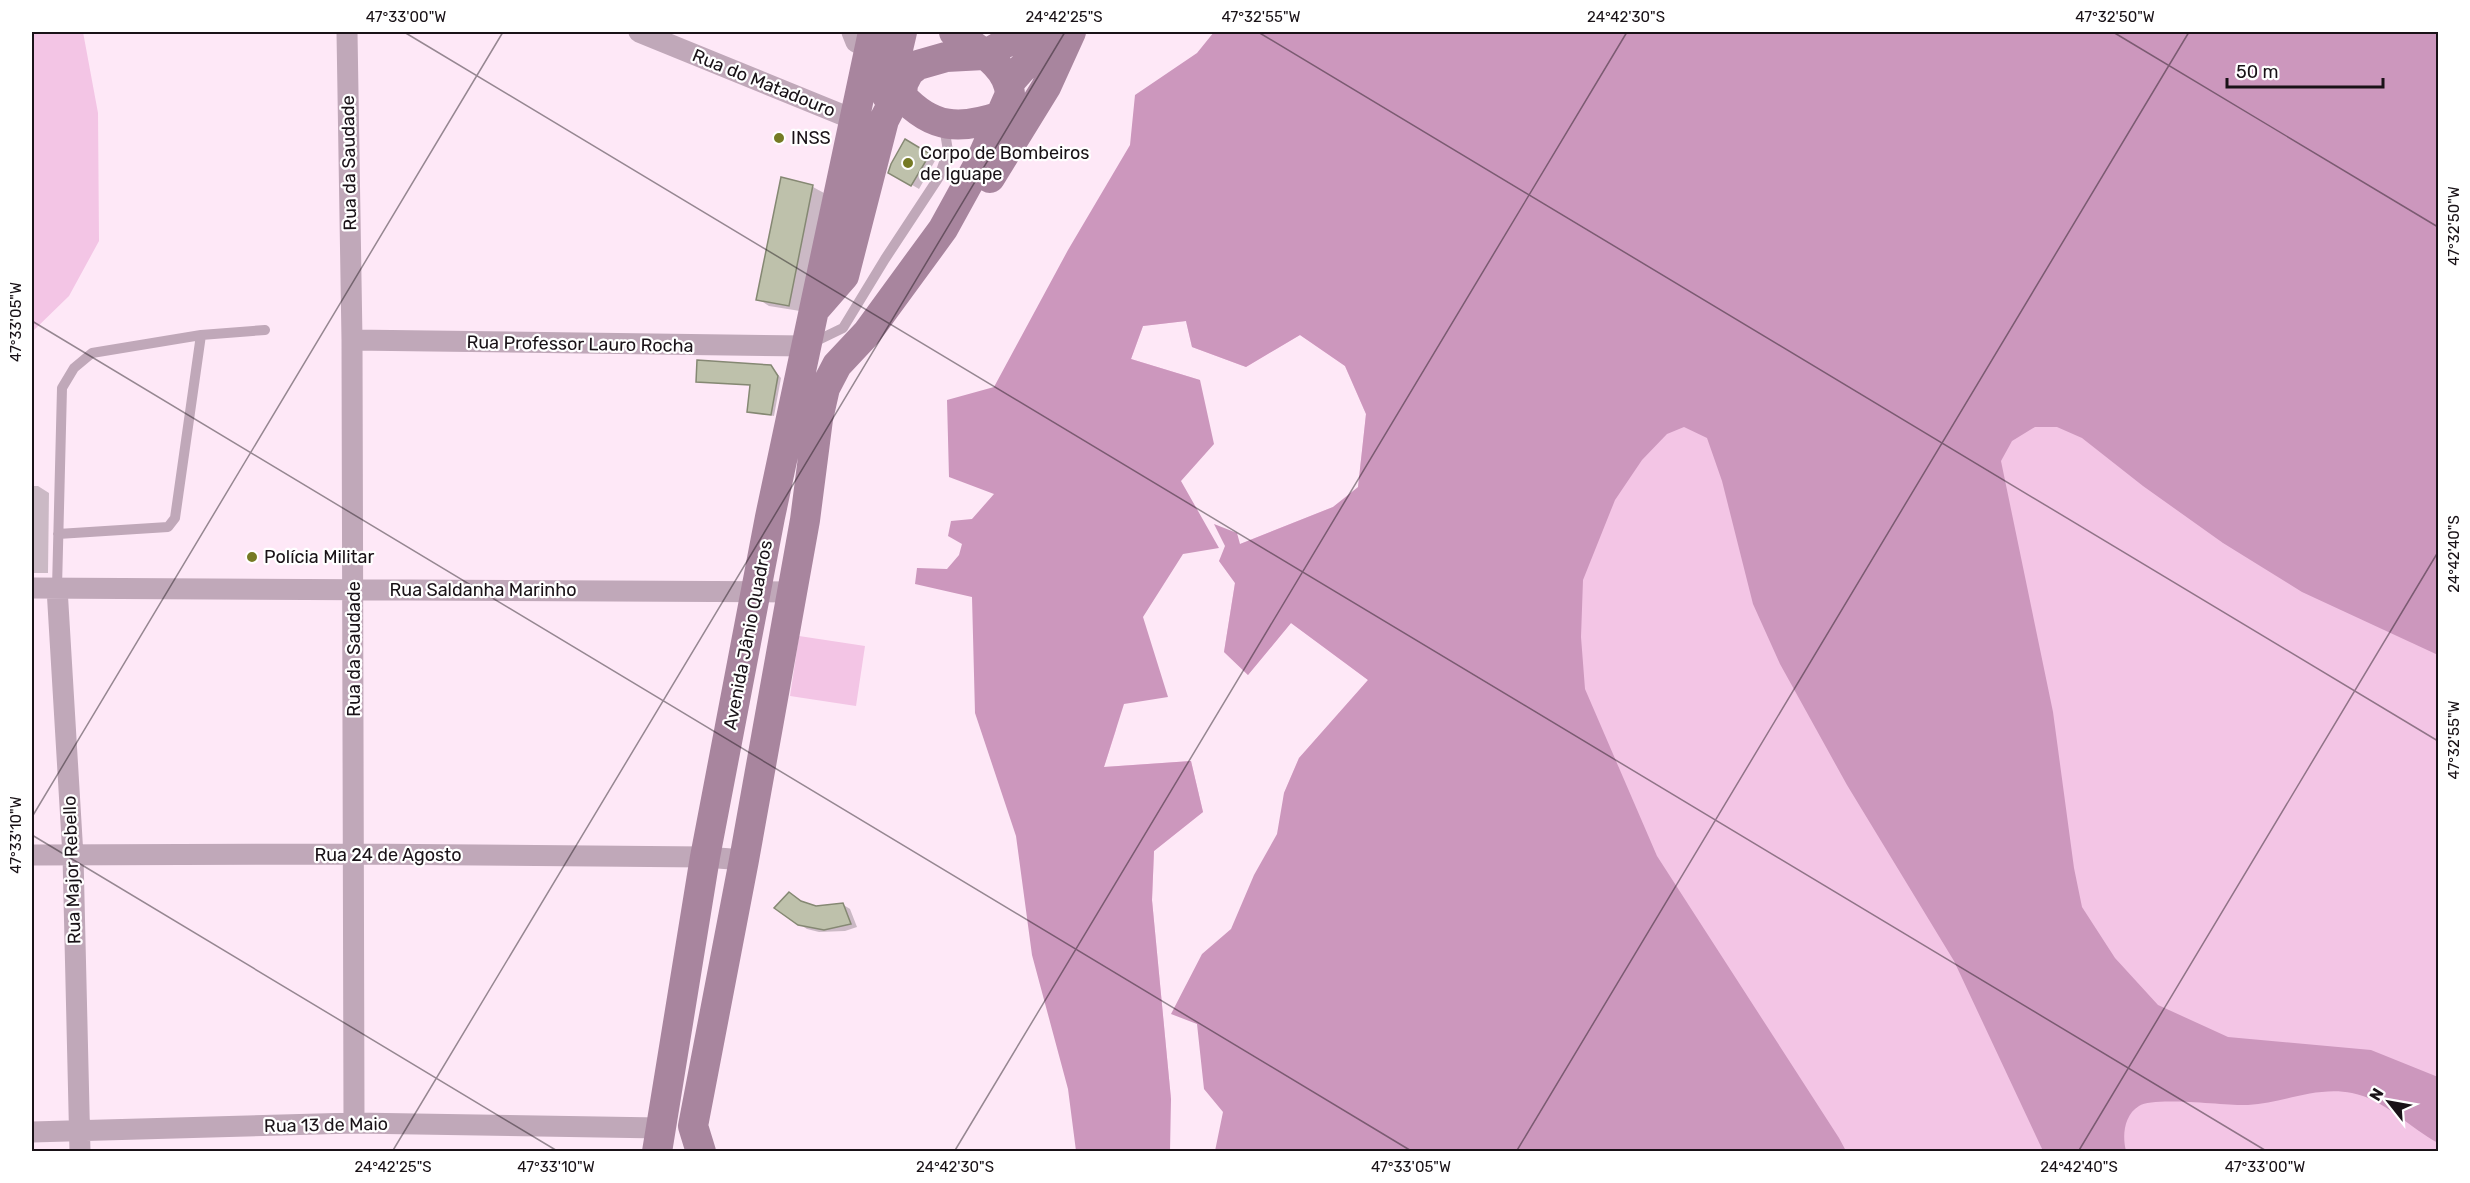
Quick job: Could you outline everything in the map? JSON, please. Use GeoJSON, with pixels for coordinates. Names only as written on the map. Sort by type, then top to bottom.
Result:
{"type":"FeatureCollection","features":[{"type":"Feature","properties":{"kind":"main road"},"geometry":{"type":"LineString","coordinates":[[869,120],[888,88],[902,32]]}},
{"type":"Feature","properties":{"kind":"main road"},"geometry":{"type":"LineString","coordinates":[[869,120],[865,37],[902,32]]}},
{"type":"Feature","properties":{"kind":"main road"},"geometry":{"type":"LineString","coordinates":[[902,32],[911,74],[902,96],[917,112],[943,123],[976,125],[1000,116]]}},
{"type":"Feature","properties":{"kind":"main road"},"geometry":{"type":"LineString","coordinates":[[943,229],[981,160],[1010,94],[1009,83],[1002,68],[954,32]]}},
{"type":"Feature","properties":{"kind":"main road"},"geometry":{"type":"LineString","coordinates":[[869,120],[911,74],[946,57],[984,55],[1020,32]]}},
{"type":"Feature","properties":{"kind":"main road"},"geometry":{"type":"LineString","coordinates":[[1009,83],[1054,32]]}},
{"type":"Feature","properties":{"kind":"main road"},"geometry":{"type":"LineString","coordinates":[[943,229],[988,180],[1046,87],[1071,32]]}},
{"type":"Feature","properties":{"kind":"main road","name":"Avenida Jânio Quadros"},"geometry":{"type":"LineString","coordinates":[[662,1144],[705,857],[758,590],[770,517],[814,310],[869,120]]}},
{"type":"Feature","properties":{"kind":"main road","name":"Avenida Jânio Quadros"},"geometry":{"type":"LineString","coordinates":[[697,1139],[805,520],[818,419],[825,388],[837,365],[867,333],[881,294],[943,229]]}},
{"type":"Feature","properties":{"kind":"main road"},"geometry":{"type":"LineString","coordinates":[[770,517],[805,520]]}},
{"type":"Feature","properties":{"kind":"main road","name":"Rua 13 de Maio"},"geometry":{"type":"LineString","coordinates":[[662,1144],[697,1139]]}},
{"type":"Feature","properties":{"kind":"street","name":"Rua da Saudade"},"geometry":{"type":"LineString","coordinates":[[346,32],[354,590],[354,1123]]}},
{"type":"Feature","properties":{"kind":"street","name":"Rua do Matadouro"},"geometry":{"type":"LineString","coordinates":[[639,32],[869,120]]}},
{"type":"Feature","properties":{"kind":"street","name":"Rua Professor Lauro Rocha"},"geometry":{"type":"LineString","coordinates":[[352,340],[807,346]]}},
{"type":"Feature","properties":{"kind":"street","name":"Rua Saldanha Marinho"},"geometry":{"type":"LineString","coordinates":[[32,588],[758,590],[791,592]]}},
{"type":"Feature","properties":{"kind":"street","name":"Rua Major Rebello"},"geometry":{"type":"LineString","coordinates":[[57,588],[72,856],[80,1141]]}},
{"type":"Feature","properties":{"kind":"street","name":"Rua 24 de Agosto"},"geometry":{"type":"LineString","coordinates":[[32,855],[355,854],[705,857],[744,860]]}},
{"type":"Feature","properties":{"kind":"street","name":"Rua 13 de Maio"},"geometry":{"type":"LineString","coordinates":[[32,1132],[80,1141],[354,1123],[662,1144]]}},
{"type":"Feature","properties":{"kind":"lane"},"geometry":{"type":"LineString","coordinates":[[807,346],[843,328],[881,294],[885,259],[939,177],[948,151],[943,123]]}},
{"type":"Feature","properties":{"kind":"lane"},"geometry":{"type":"LineString","coordinates":[[57,588],[62,388],[74,368],[92,353],[201,335],[265,330]]}},
{"type":"Feature","properties":{"kind":"lane"},"geometry":{"type":"LineString","coordinates":[[58,534],[168,526],[175,518],[201,335]]}},
{"type":"Feature","properties":{"kind":"shaded area"},"geometry":{"type":"Polygon","coordinates":[[[32,32],[83,32],[98,113],[99,241],[69,296],[32,332],[32,32]]]}},
{"type":"Feature","properties":{"kind":"shaded area"},"geometry":{"type":"Polygon","coordinates":[[[1214,32],[2438,32],[2438,655],[2302,592],[2223,543],[2143,486],[2082,438],[2057,427],[2035,427],[2012,441],[2001,461],[2053,712],[2074,868],[2082,907],[2115,958],[2158,1005],[2228,1037],[2371,1050],[2438,1077],[2438,1143],[2375,1101],[2364,1096],[2339,1091],[2313,1093],[2248,1105],[2147,1103],[2134,1110],[2127,1120],[2124,1133],[2126,1151],[2043,1151],[1954,961],[1847,785],[1780,664],[1753,604],[1722,481],[1707,438],[1684,427],[1667,434],[1642,460],[1615,500],[1583,580],[1581,637],[1585,689],[1657,856],[1846,1151],[1215,1151],[1223,1112],[1204,1089],[1197,1024],[1171,1014],[1202,954],[1231,929],[1254,875],[1277,834],[1284,793],[1299,758],[1368,680],[1291,623],[1248,675],[1224,652],[1235,583],[1219,561],[1225,546],[1214,524],[1237,533],[1240,544],[1333,507],[1358,487],[1366,414],[1345,366],[1300,335],[1246,367],[1192,347],[1186,321],[1143,326],[1131,359],[1200,380],[1214,444],[1181,481],[1219,548],[1183,554],[1143,617],[1168,697],[1124,704],[1104,767],[1191,761],[1203,812],[1154,851],[1152,900],[1171,1099],[1170,1151],[1076,1151],[1068,1089],[1032,955],[1016,836],[975,713],[972,597],[915,584],[917,568],[947,569],[959,555],[962,544],[948,536],[951,521],[972,519],[994,494],[949,477],[947,400],[994,387],[1068,250],[1130,145],[1135,95],[1197,53],[1214,32]]]}},
{"type":"Feature","properties":{"kind":"shaded area"},"geometry":{"type":"Polygon","coordinates":[[[1114,252],[2438,320],[2438,1151],[1257,1151],[1284,793],[1299,758],[1368,680],[1291,623],[1248,675],[1224,652],[1235,583],[1219,561],[1240,544],[1333,507],[1358,488],[1366,414],[1345,366],[1300,335],[1246,367],[1192,347],[1186,321],[1143,326],[1131,359],[1200,380],[1131,500],[1116,730],[1104,767],[1191,761],[1203,812],[1154,851],[1152,900],[1171,1099],[1067,765],[1114,252]]]}},
{"type":"Feature","properties":{"kind":"shaded area"},"geometry":{"type":"Polygon","coordinates":[[[799,636],[865,646],[856,706],[790,696],[799,636]]]}},
{"type":"Feature","properties":{"kind":"building","name":"Corpo de Bombeiros de Iguape"},"geometry":{"type":"Polygon","coordinates":[[[905,139],[930,154],[911,186],[888,173],[905,139]]]}},
{"type":"Feature","properties":{"kind":"building"},"geometry":{"type":"Polygon","coordinates":[[[781,177],[813,185],[789,306],[756,300],[781,177]]]}},
{"type":"Feature","properties":{"kind":"building"},"geometry":{"type":"Polygon","coordinates":[[[697,360],[771,365],[778,376],[771,415],[747,412],[750,385],[696,382],[697,360]]]}},
{"type":"Feature","properties":{"kind":"building"},"geometry":{"type":"Polygon","coordinates":[[[789,892],[801,901],[816,906],[843,903],[851,924],[824,930],[798,925],[774,908],[789,892]]]}},
{"type":"Feature","properties":{"kind":"place","name":"INSS"},"geometry":{"type":"Point","coordinates":[779,138]}},
{"type":"Feature","properties":{"kind":"place","name":"Corpo de Bombeiros de Iguape"},"geometry":{"type":"Point","coordinates":[908,163]}},
{"type":"Feature","properties":{"kind":"place","name":"Polícia Militar"},"geometry":{"type":"Point","coordinates":[252,557]}}]}
